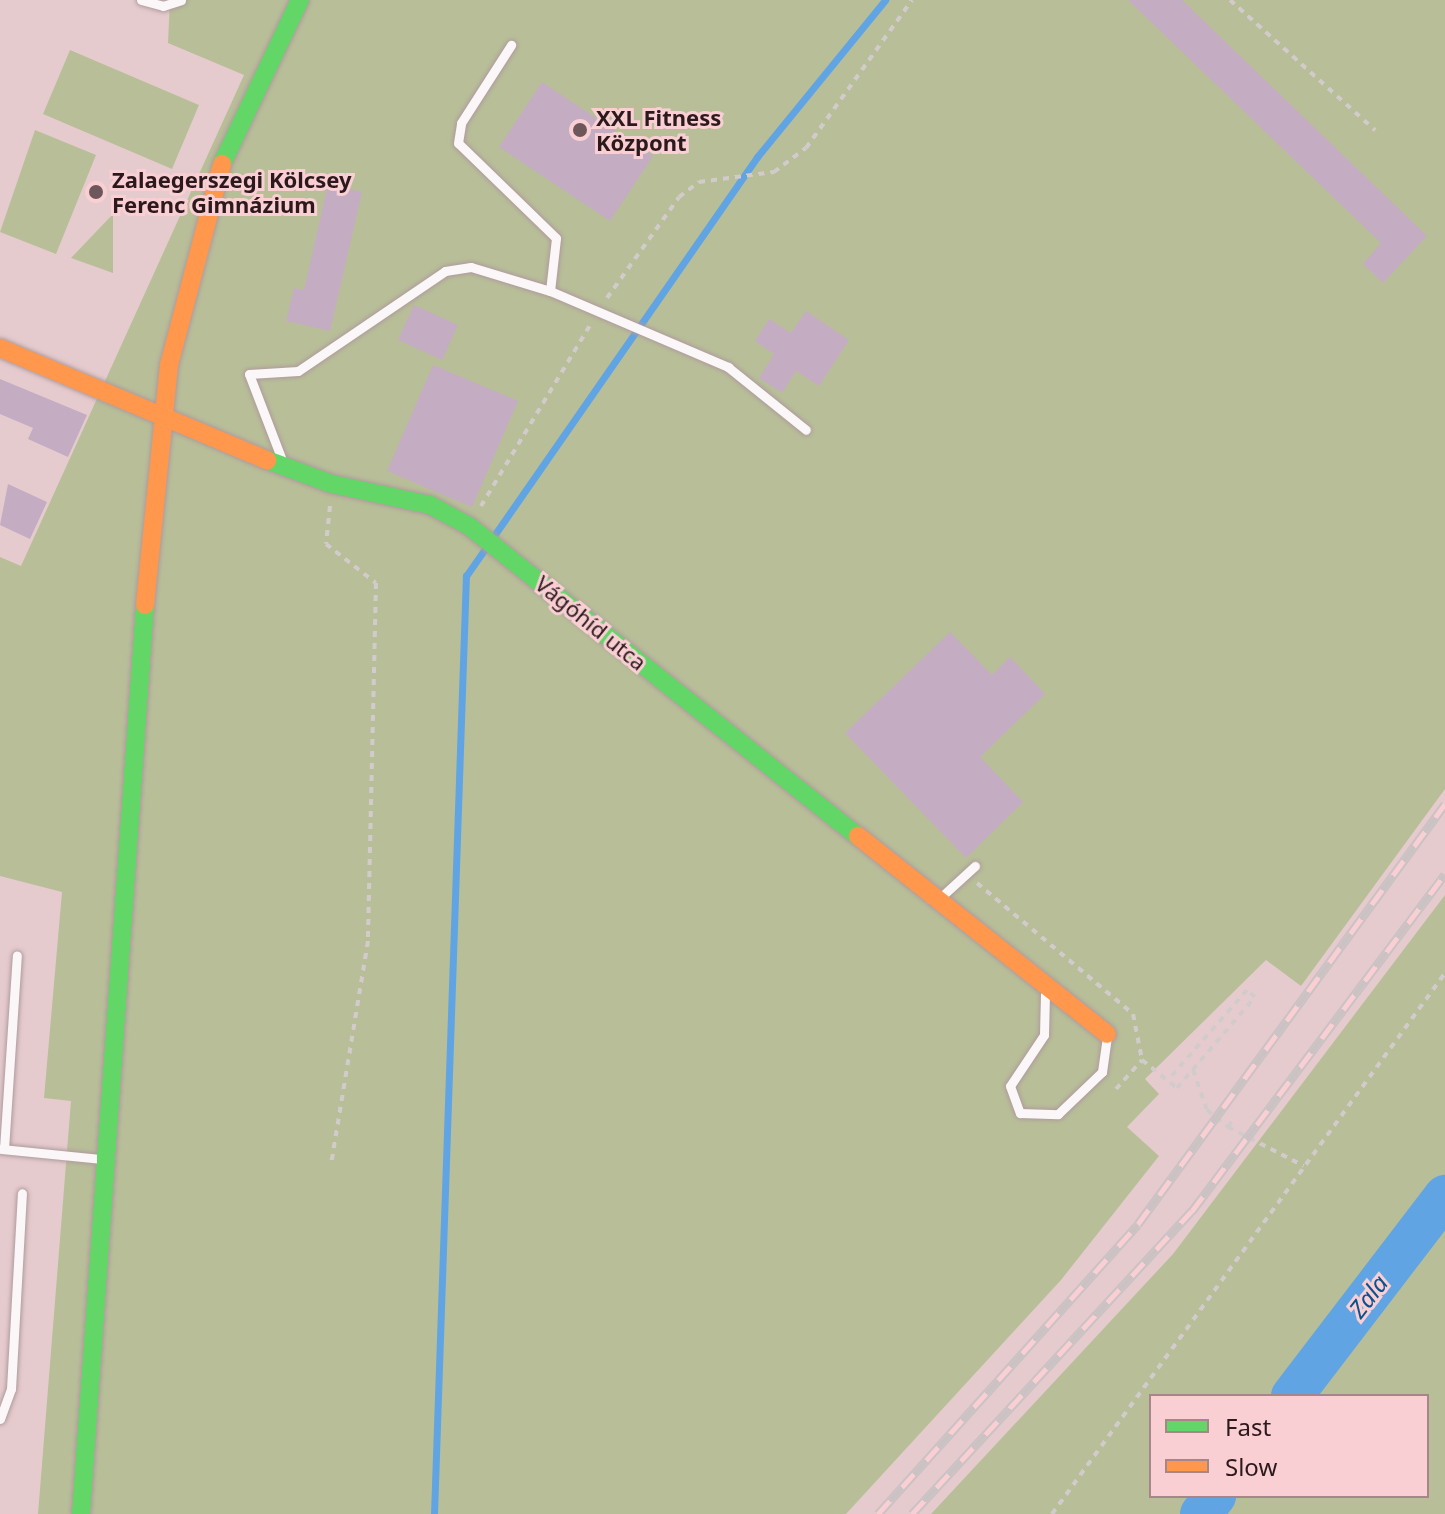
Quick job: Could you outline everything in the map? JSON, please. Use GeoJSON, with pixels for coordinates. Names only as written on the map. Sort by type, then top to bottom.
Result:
{"type":"FeatureCollection","features":[{"type":"Feature","properties":{"kind":"street"},"geometry":{"type":"LineString","coordinates":[[81,1514],[105,1159],[162,419],[169,365],[228,143],[300,0]]}},
{"type":"Feature","properties":{"kind":"street","name":"Vágóhíd utca"},"geometry":{"type":"LineString","coordinates":[[0,348],[162,419],[284,463],[332,484],[430,505],[472,528],[1107,1034]]}},
{"type":"Feature","properties":{"kind":"lane"},"geometry":{"type":"LineString","coordinates":[[141,0],[163,6],[181,0]]}},
{"type":"Feature","properties":{"kind":"lane"},"geometry":{"type":"LineString","coordinates":[[511,45],[461,123],[458,143],[556,238],[550,291]]}},
{"type":"Feature","properties":{"kind":"lane"},"geometry":{"type":"LineString","coordinates":[[284,463],[249,374],[298,371],[445,271],[471,267],[601,307],[728,367],[806,430]]}},
{"type":"Feature","properties":{"kind":"lane"},"geometry":{"type":"LineString","coordinates":[[939,900],[975,866]]}},
{"type":"Feature","properties":{"kind":"lane"},"geometry":{"type":"LineString","coordinates":[[17,955],[2,1149],[105,1159]]}},
{"type":"Feature","properties":{"kind":"lane"},"geometry":{"type":"LineString","coordinates":[[1043,983],[1049,1016],[1044,1035],[1010,1086],[1020,1113],[1058,1114],[1102,1072],[1107,1034]]}},
{"type":"Feature","properties":{"kind":"lane"},"geometry":{"type":"LineString","coordinates":[[0,1419],[11,1389],[22,1193]]}},
{"type":"Feature","properties":{"kind":"path"},"geometry":{"type":"LineString","coordinates":[[472,528],[601,307],[679,197],[699,182],[774,172],[806,148],[912,0]]}},
{"type":"Feature","properties":{"kind":"path"},"geometry":{"type":"LineString","coordinates":[[1230,0],[1375,130]]}},
{"type":"Feature","properties":{"kind":"path"},"geometry":{"type":"LineString","coordinates":[[331,1165],[368,941],[376,583],[326,544],[332,484]]}},
{"type":"Feature","properties":{"kind":"path"},"geometry":{"type":"LineString","coordinates":[[1052,1514],[1445,973]]}},
{"type":"Feature","properties":{"kind":"path"},"geometry":{"type":"LineString","coordinates":[[1168,1080],[1247,990],[1255,997],[1177,1088]]}},
{"type":"Feature","properties":{"kind":"path"},"geometry":{"type":"LineString","coordinates":[[1116,1089],[1142,1060]]}},
{"type":"Feature","properties":{"kind":"path"},"geometry":{"type":"LineString","coordinates":[[1193,1070],[1196,1092],[1228,1127],[1304,1166]]}},
{"type":"Feature","properties":{"kind":"path"},"geometry":{"type":"LineString","coordinates":[[1228,1127],[1232,1121]]}},
{"type":"Feature","properties":{"kind":"green space"},"geometry":{"type":"Polygon","coordinates":[[[170,0],[1445,0],[1445,789],[1301,986],[1266,960],[1145,1079],[1159,1094],[1127,1127],[1159,1156],[1061,1280],[846,1514],[38,1514],[71,1101],[44,1098],[62,892],[0,876],[0,557],[21,566],[244,75],[168,43],[170,0]]]}},
{"type":"Feature","properties":{"kind":"green space"},"geometry":{"type":"Polygon","coordinates":[[[70,50],[199,105],[172,169],[43,114],[70,50]]]}},
{"type":"Feature","properties":{"kind":"green space"},"geometry":{"type":"Polygon","coordinates":[[[35,130],[96,155],[56,254],[0,232],[35,130]]]}},
{"type":"Feature","properties":{"kind":"green space"},"geometry":{"type":"Polygon","coordinates":[[[113,214],[113,273],[71,258],[113,214]]]}},
{"type":"Feature","properties":{"kind":"green space"},"geometry":{"type":"Polygon","coordinates":[[[1445,895],[1445,1514],[931,1514],[1173,1254],[1445,895]]]}},
{"type":"Feature","properties":{"kind":"building"},"geometry":{"type":"Polygon","coordinates":[[[1128,0],[1182,0],[1427,236],[1383,283],[1363,264],[1381,243],[1128,0]]]}},
{"type":"Feature","properties":{"kind":"building"},"geometry":{"type":"Polygon","coordinates":[[[542,82],[653,156],[610,221],[499,147],[542,82]]]}},
{"type":"Feature","properties":{"kind":"building"},"geometry":{"type":"Polygon","coordinates":[[[328,184],[362,192],[330,331],[286,321],[294,288],[304,290],[328,184]]]}},
{"type":"Feature","properties":{"kind":"building"},"geometry":{"type":"Polygon","coordinates":[[[414,305],[458,325],[442,360],[398,340],[414,305]]]}},
{"type":"Feature","properties":{"kind":"building"},"geometry":{"type":"Polygon","coordinates":[[[806,311],[849,340],[819,386],[796,371],[782,393],[759,378],[774,354],[755,341],[769,319],[791,333],[806,311]]]}},
{"type":"Feature","properties":{"kind":"building"},"geometry":{"type":"Polygon","coordinates":[[[433,365],[518,401],[472,507],[387,471],[433,365]]]}},
{"type":"Feature","properties":{"kind":"building"},"geometry":{"type":"Polygon","coordinates":[[[0,379],[87,415],[68,457],[28,439],[33,428],[0,414],[0,379]]]}},
{"type":"Feature","properties":{"kind":"building"},"geometry":{"type":"Polygon","coordinates":[[[8,484],[47,502],[30,539],[0,525],[8,484]]]}},
{"type":"Feature","properties":{"kind":"building"},"geometry":{"type":"Polygon","coordinates":[[[950,632],[992,675],[1010,657],[1045,694],[980,757],[1023,802],[966,858],[845,733],[950,632]]]}},
{"type":"Feature","properties":{"kind":"waterway"},"geometry":{"type":"LineString","coordinates":[[493,537],[757,157],[885,0]]}},
{"type":"Feature","properties":{"kind":"waterway"},"geometry":{"type":"LineString","coordinates":[[434,1514],[466,576],[486,547]]}},
{"type":"Feature","properties":{"kind":"waterway","name":"Zala"},"geometry":{"type":"LineString","coordinates":[[1294,1394],[1445,1196]]}},
{"type":"Feature","properties":{"kind":"waterway","name":"Zala"},"geometry":{"type":"LineString","coordinates":[[1201,1514],[1213,1498]]}},
{"type":"Feature","properties":{"kind":"railway"},"geometry":{"type":"LineString","coordinates":[[878,1514],[1138,1224],[1445,804]]}},
{"type":"Feature","properties":{"kind":"railway"},"geometry":{"type":"LineString","coordinates":[[912,1514],[1192,1211],[1445,874]]}},
{"type":"Feature","properties":{"kind":"traffic: fast"},"geometry":{"type":"LineString","coordinates":[[222,164],[300,0]]}},
{"type":"Feature","properties":{"kind":"traffic: fast"},"geometry":{"type":"LineString","coordinates":[[267,460],[332,484],[430,505],[469,526],[858,836]]}},
{"type":"Feature","properties":{"kind":"traffic: fast"},"geometry":{"type":"LineString","coordinates":[[81,1514],[145,605]]}},
{"type":"Feature","properties":{"kind":"traffic: slow"},"geometry":{"type":"LineString","coordinates":[[145,605],[169,365],[222,164]]}},
{"type":"Feature","properties":{"kind":"traffic: slow"},"geometry":{"type":"LineString","coordinates":[[0,348],[267,460]]}},
{"type":"Feature","properties":{"kind":"traffic: slow"},"geometry":{"type":"LineString","coordinates":[[858,836],[1107,1034]]}},
{"type":"Feature","properties":{"kind":"place","name":"XXL Fitness Központ"},"geometry":{"type":"Point","coordinates":[580,130]}},
{"type":"Feature","properties":{"kind":"place","name":"Zalaegerszegi Kölcsey Ferenc Gimnázium"},"geometry":{"type":"Point","coordinates":[96,192]}}]}
